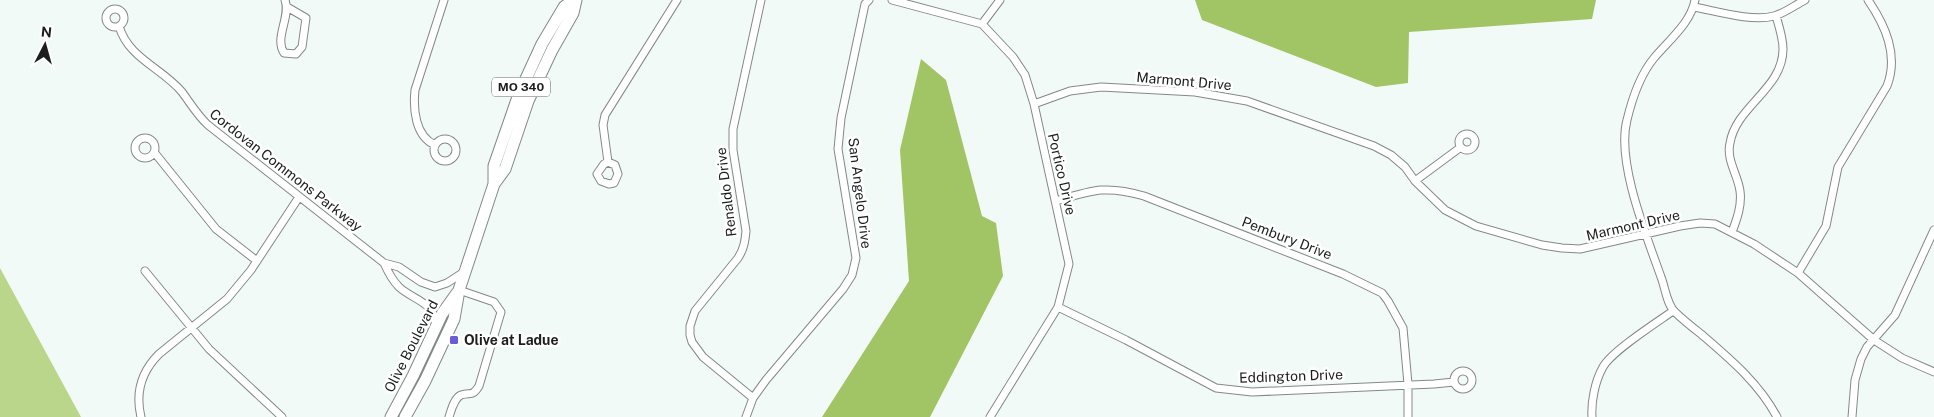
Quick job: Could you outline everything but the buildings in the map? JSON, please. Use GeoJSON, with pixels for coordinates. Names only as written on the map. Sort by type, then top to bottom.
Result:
{"type":"FeatureCollection","features":[{"type":"Feature","properties":{"kind":"main road","name":"Olive Boulevard"},"geometry":{"type":"LineString","coordinates":[[406,417],[454,319],[459,290],[494,184],[505,169],[528,101],[573,13],[574,0]]}},
{"type":"Feature","properties":{"kind":"main road","name":"Olive Boulevard"},"geometry":{"type":"LineString","coordinates":[[391,417],[414,376],[442,314],[459,290]]}},
{"type":"Feature","properties":{"kind":"street"},"geometry":{"type":"LineString","coordinates":[[435,145],[428,142],[423,136],[417,122],[414,104],[416,90],[444,0]]}},
{"type":"Feature","properties":{"kind":"street"},"geometry":{"type":"LineString","coordinates":[[608,162],[603,125],[605,115],[677,0]]}},
{"type":"Feature","properties":{"kind":"street","name":"Renaldo Drive"},"geometry":{"type":"LineString","coordinates":[[753,398],[697,351],[690,335],[690,326],[695,311],[738,258],[745,242],[746,231],[733,150],[733,129],[761,0]]}},
{"type":"Feature","properties":{"kind":"street"},"geometry":{"type":"LineString","coordinates":[[893,0],[982,24],[1000,0]]}},
{"type":"Feature","properties":{"kind":"street"},"geometry":{"type":"LineString","coordinates":[[1777,417],[1769,401],[1742,369],[1673,311],[1646,233],[1627,160],[1624,135],[1626,122],[1641,80],[1653,60],[1683,25],[1694,4],[1757,18],[1776,16],[1805,0]]}},
{"type":"Feature","properties":{"kind":"street"},"geometry":{"type":"LineString","coordinates":[[1798,273],[1826,226],[1838,167],[1887,86],[1890,76],[1890,48],[1884,26],[1868,0]]}},
{"type":"Feature","properties":{"kind":"street","name":"San Angelo Drive"},"geometry":{"type":"LineString","coordinates":[[746,417],[753,398],[766,380],[843,289],[852,275],[856,258],[838,149],[841,118],[866,1]]}},
{"type":"Feature","properties":{"kind":"street"},"geometry":{"type":"LineString","coordinates":[[286,4],[306,18],[302,47],[296,54],[284,53],[281,44],[286,4]]}},
{"type":"Feature","properties":{"kind":"street"},"geometry":{"type":"LineString","coordinates":[[1732,232],[1738,216],[1740,190],[1733,170],[1729,146],[1738,121],[1776,76],[1780,65],[1783,48],[1776,16]]}},
{"type":"Feature","properties":{"kind":"street","name":"Portico Drive"},"geometry":{"type":"LineString","coordinates":[[982,24],[1013,57],[1025,75],[1034,104],[1069,264],[1058,307],[990,417]]}},
{"type":"Feature","properties":{"kind":"street","name":"Cordovan Commons Parkway"},"geometry":{"type":"LineString","coordinates":[[118,26],[121,36],[130,48],[170,80],[182,92],[197,115],[384,263],[398,286],[431,308],[437,327]]}},
{"type":"Feature","properties":{"kind":"street","name":"Marmont Drive"},"geometry":{"type":"LineString","coordinates":[[1034,104],[1055,95],[1101,87],[1195,92],[1247,101],[1374,146],[1405,167],[1415,181],[1445,210],[1476,226],[1542,245],[1580,249],[1646,233],[1700,223],[1715,224],[1754,244],[1798,273],[1874,340],[1902,358],[1934,372]]}},
{"type":"Feature","properties":{"kind":"street"},"geometry":{"type":"LineString","coordinates":[[1415,181],[1461,147]]}},
{"type":"Feature","properties":{"kind":"street"},"geometry":{"type":"LineString","coordinates":[[154,152],[216,229],[257,261]]}},
{"type":"Feature","properties":{"kind":"street","name":"Pembury Drive"},"geometry":{"type":"LineString","coordinates":[[1056,201],[1093,191],[1112,189],[1144,196],[1343,274],[1382,293],[1403,328],[1408,384],[1408,417]]}},
{"type":"Feature","properties":{"kind":"street"},"geometry":{"type":"LineString","coordinates":[[141,417],[139,395],[143,373],[149,364],[227,299],[257,261],[299,197]]}},
{"type":"Feature","properties":{"kind":"street"},"geometry":{"type":"LineString","coordinates":[[1852,417],[1857,368],[1874,340],[1895,315],[1934,230]]}},
{"type":"Feature","properties":{"kind":"street","name":"Cordovan Commons Parkway"},"geometry":{"type":"LineString","coordinates":[[384,263],[399,267],[420,282],[434,287],[447,283],[466,270]]}},
{"type":"Feature","properties":{"kind":"street"},"geometry":{"type":"LineString","coordinates":[[145,271],[222,363],[282,417]]}},
{"type":"Feature","properties":{"kind":"street"},"geometry":{"type":"LineString","coordinates":[[449,417],[457,398],[461,395],[469,395],[475,392],[478,386],[501,312],[494,302],[459,290]]}},
{"type":"Feature","properties":{"kind":"street","name":"Eddington Drive"},"geometry":{"type":"LineString","coordinates":[[1058,307],[1126,340],[1216,388],[1252,392],[1454,382]]}},
{"type":"Feature","properties":{"kind":"street"},"geometry":{"type":"LineString","coordinates":[[1592,417],[1594,394],[1603,367],[1613,355],[1673,311]]}},
{"type":"Feature","properties":{"kind":"green space"},"geometry":{"type":"Polygon","coordinates":[[[1195,0],[1596,0],[1592,19],[1409,32],[1408,83],[1376,87],[1202,20],[1195,0]]]}},
{"type":"Feature","properties":{"kind":"green space"},"geometry":{"type":"Polygon","coordinates":[[[921,59],[946,80],[982,216],[996,223],[1003,276],[930,417],[822,417],[909,281],[900,150],[921,59]]]}},
{"type":"Feature","properties":{"kind":"green space"},"geometry":{"type":"Polygon","coordinates":[[[0,268],[81,417],[0,417],[0,268]]]}},
{"type":"Feature","properties":{"kind":"place","name":"Olive at Ladue"},"geometry":{"type":"Point","coordinates":[454,340]}}]}
